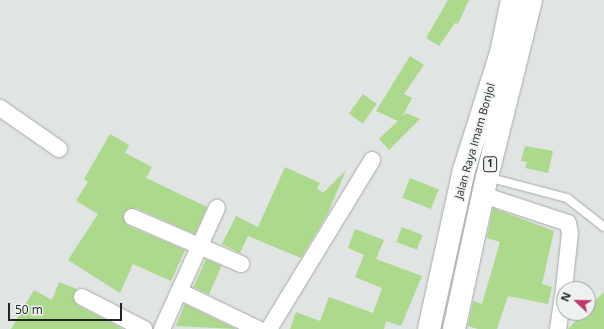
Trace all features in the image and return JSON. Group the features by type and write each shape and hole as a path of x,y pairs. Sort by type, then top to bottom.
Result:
{"highway":[{"name":"Jalan Raya Imam Bonjol","path":"429,329 464,170 501,53 512,0"},
{"name":"Jalan Raya Imam Bonjol","path":"454,329 485,186 531,0"},
{"path":"464,170 485,186"}],"street":[{"path":"0,108 59,149"},
{"path":"270,329 372,160"},
{"path":"485,186 568,223 570,233 565,281"},
{"path":"162,329 217,208"},
{"path":"132,217 199,248 241,264"},
{"path":"179,292 258,329"},
{"path":"82,298 144,329"}],"lane":[{"path":"485,186 567,198 604,227"}],"building":[{"path":"448,0 469,0 458,24 455,23 439,46 426,38"},
{"path":"410,56 424,65 404,94 412,98 402,117 406,113 420,119 389,150 379,139 398,121 376,111"},
{"path":"363,94 377,104 363,123 349,113"},
{"path":"110,134 129,145 125,153 152,167 146,178 207,207 195,234 136,208 123,213 128,226 185,250 171,281 133,264 120,293 68,260 98,214 76,201 88,182 84,179"},
{"path":"525,146 553,151 548,173 525,168 527,162 521,161"},
{"path":"285,167 320,183 317,188 323,193 346,170 328,213 301,258 248,236 240,253 222,244 236,216 258,227"},
{"path":"410,178 439,190 431,209 402,197"},
{"path":"493,208 554,231 542,284 552,287 548,304 508,296 497,329 478,329 468,326 473,301 482,304 500,242 487,238"},
{"path":"402,227 423,235 417,250 396,242"},
{"path":"355,229 384,240 376,259 422,276 401,326 386,321 384,329 290,329 296,312 320,321 329,297 373,313 382,288 355,277 364,255 348,248"},
{"path":"206,259 222,266 209,294 193,287"},
{"path":"59,282 77,289 73,297 77,305 123,329 11,329 34,290 52,300"},
{"path":"604,292 604,329 568,329 576,321 596,321 596,300"},
{"path":"185,304 209,316 236,329 176,326"}]}
